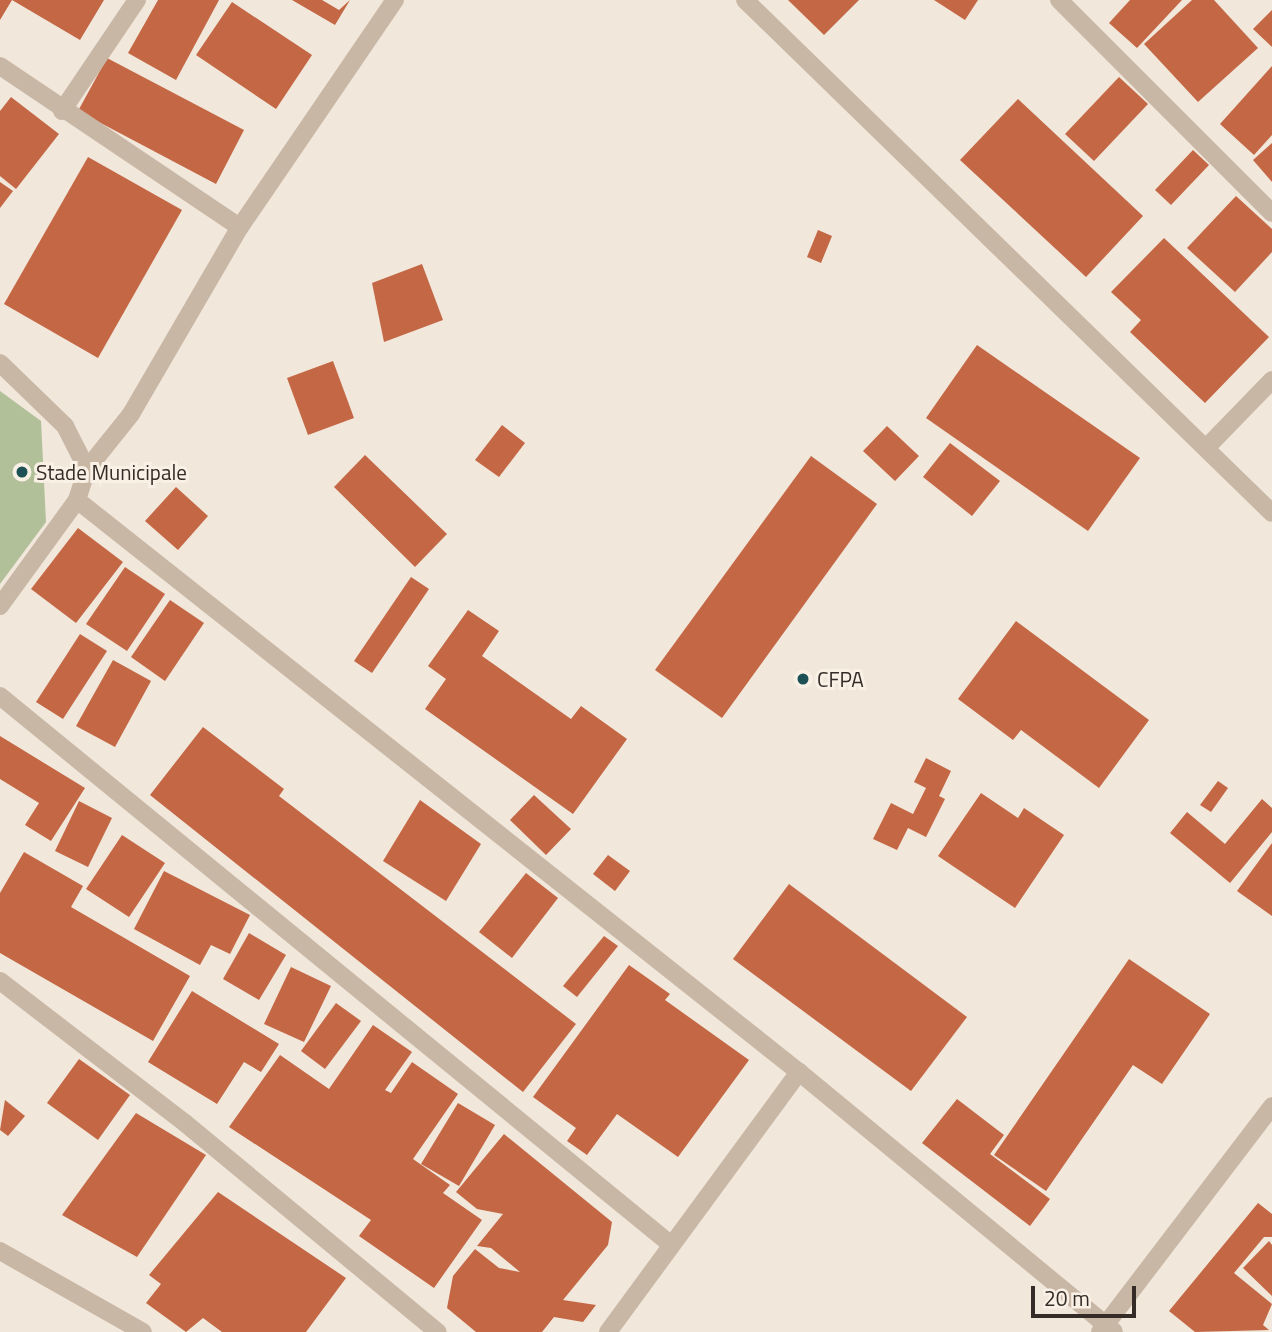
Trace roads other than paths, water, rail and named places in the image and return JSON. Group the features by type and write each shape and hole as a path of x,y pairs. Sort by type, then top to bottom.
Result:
{"street":[{"path":"62,111 137,0"},
{"path":"0,606 77,500 87,469 131,414 240,227 395,0"},
{"path":"745,0 1208,446 1272,513"},
{"path":"1059,0 1272,213"},
{"path":"0,66 62,111 240,227"},
{"path":"0,363 43,397 87,469"},
{"path":"1208,446 1272,380"},
{"path":"77,500 799,1072 1106,1330 1272,1106"},
{"path":"0,696 669,1243"},
{"path":"0,981 186,1123 438,1332"},
{"path":"608,1332 669,1243 799,1072"},
{"path":"0,1251 143,1332"}],"place":[{"name":"Stade Municipale","path":"22,472"},
{"name":"CFPA","path":"803,679"}]}
